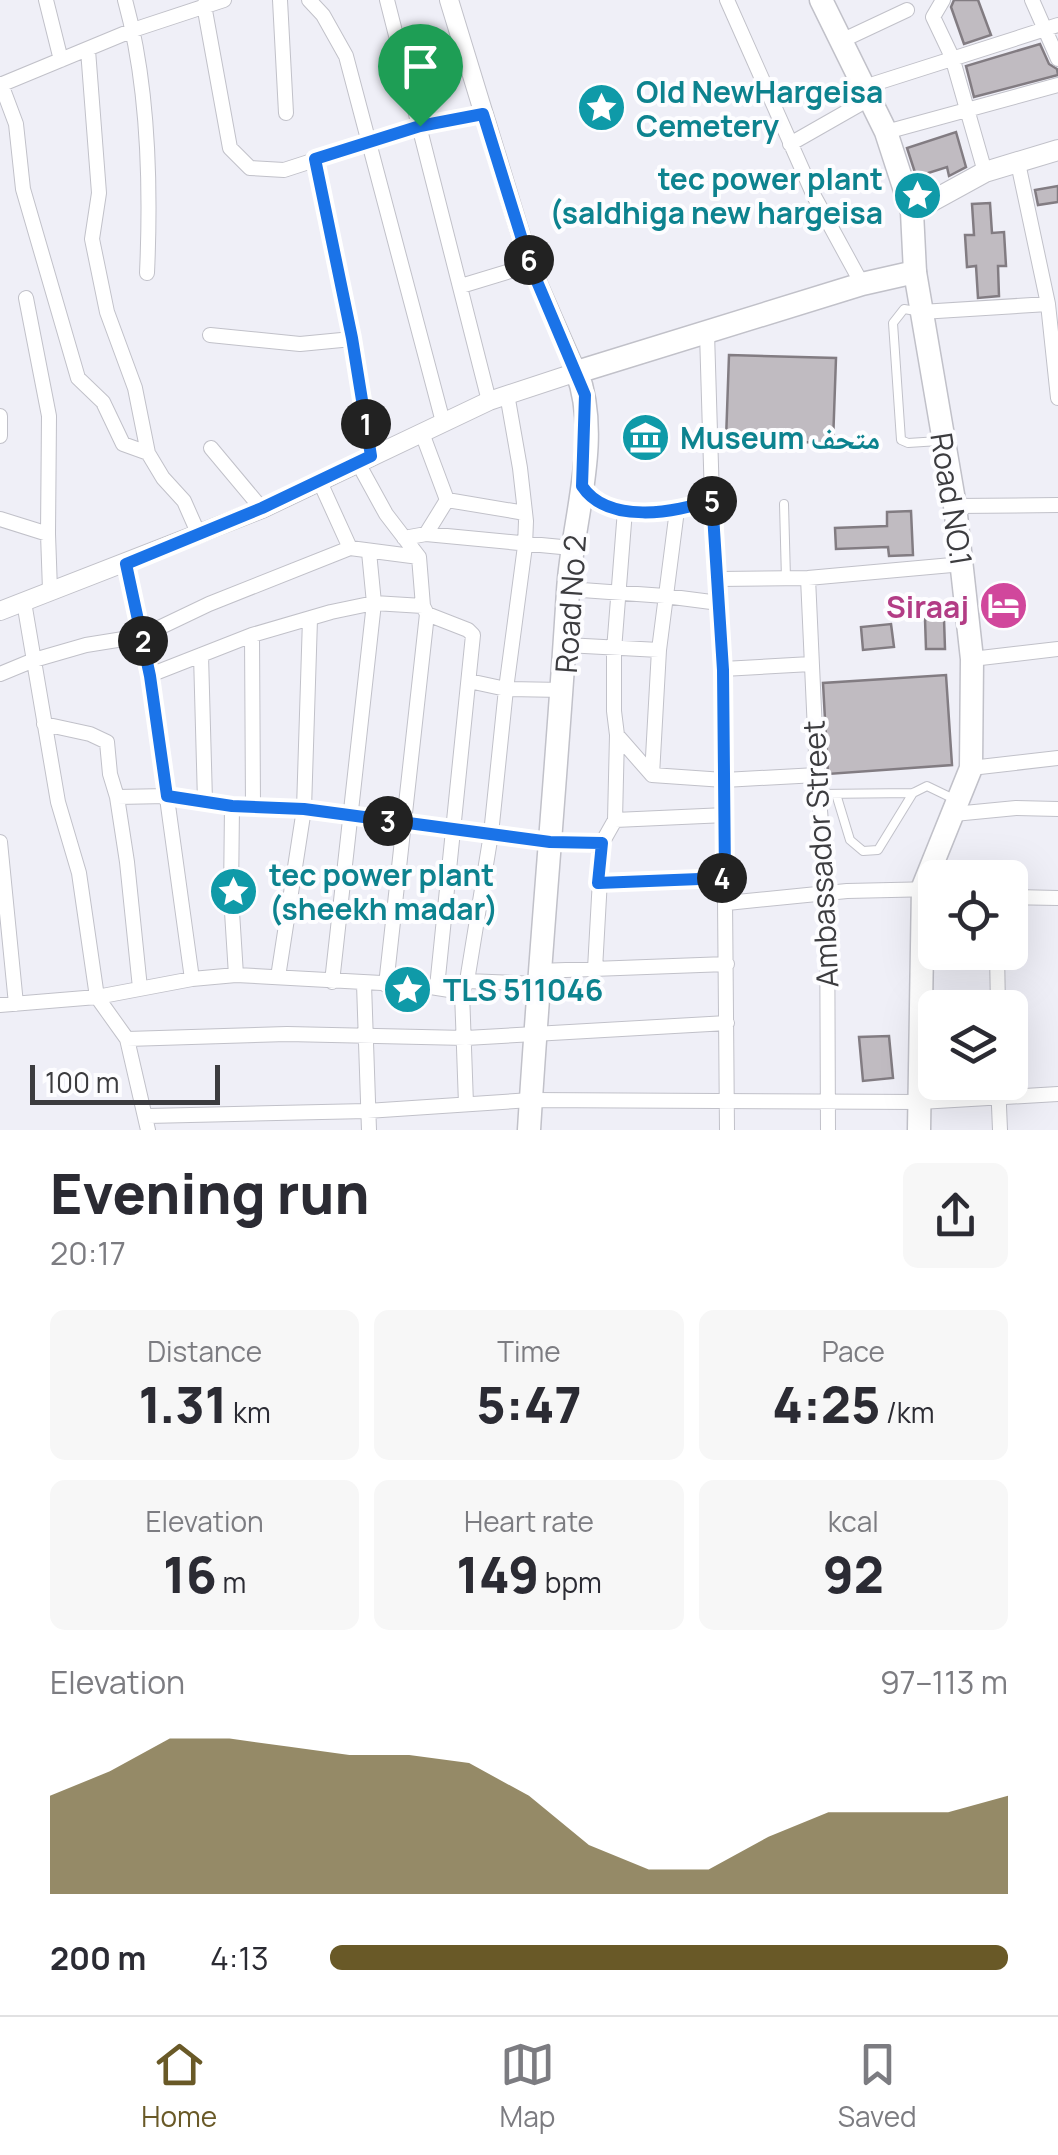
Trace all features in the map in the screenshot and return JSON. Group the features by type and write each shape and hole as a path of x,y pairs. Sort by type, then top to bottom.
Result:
{"main road":[{"name":"Road NO.1","path":"821,0 886,132 912,212 915,272 955,506 972,659 971,768 939,860"},
{"path":"912,212 985,172 1058,150"},
{"path":"576,372 862,284 915,272"},
{"name":"Road No 2","path":"529,1130 564,690 568,589 582,486 585,395 576,372"},
{"name":"Road NO.1","path":"920,1130 926,970"}],"street":[{"path":"46,0 61,60"},
{"path":"125,0 134,30 150,189 147,273"},
{"path":"148,453 123,444 103,402 78,378 23,189 16,124 0,85 197,4 224,0"},
{"path":"280,0 286,113"},
{"path":"309,0 323,15 346,56 443,422"},
{"path":"387,0 461,286 498,398 525,513 525,546 491,834 464,986 466,1104"},
{"path":"0,611 200,535 498,398 576,372 530,265 449,0"},
{"path":"726,0 814,196 862,284"},
{"path":"933,17 943,0"},
{"path":"1032,0 1053,27 1058,60"},
{"path":"197,4 230,148 250,168 274,172 420,126 483,114"},
{"path":"841,41 905,5 933,17 952,57 985,172"},
{"path":"790,144 867,93 952,57 1053,27"},
{"path":"88,50 98,176 94,253 107,312 135,388 148,453 184,501 200,535"},
{"path":"886,132 1058,85"},
{"path":"315,159 352,338 365,460 386,514 419,557 425,610 386,984"},
{"path":"1018,163 1048,304 1058,398"},
{"path":"461,286 530,265"},
{"path":"26,298 49,416 50,590"},
{"path":"921,312 1048,304"},
{"path":"707,332 723,670 727,1130"},
{"path":"210,335 300,344 352,338"},
{"path":"0,416 0,436"},
{"path":"422,432 447,500"},
{"path":"211,448 262,508"},
{"path":"320,482 350,548"},
{"path":"582,486 596,501 625,510 677,510 712,499"},
{"path":"447,500 525,513"},
{"path":"426,534 447,500"},
{"path":"955,506 1058,505"},
{"path":"595,969 602,843 615,820 618,735 614,650 625,510"},
{"path":"652,775 665,596 677,510"},
{"path":"0,519 48,534"},
{"path":"404,538 426,534 572,548"},
{"path":"0,674 86,645 142,636 209,604 350,548 419,557"},
{"path":"332,982 374,603 369,552"},
{"path":"126,564 150,676 192,979"},
{"path":"718,578 808,578 962,564"},
{"name":"Ambassador Street","path":"808,578 816,774 826,893 828,1130"},
{"path":"568,589 720,603"},
{"path":"24,602 58,802 78,874 96,997 128,1039 147,1123 531,1100 973,1100"},
{"path":"150,676 252,635 374,603 425,610 471,632 437,987"},
{"path":"278,977 304,809 310,619"},
{"path":"252,635 253,806"},
{"path":"566,645 660,650"},
{"path":"972,659 1058,649"},
{"path":"200,655 205,801"},
{"path":"723,670 811,664"},
{"path":"469,681 506,689 564,690"},
{"path":"44,724 106,740 110,750 110,774 117,797 140,988"},
{"path":"618,735 652,775 724,780 816,774"},
{"path":"971,768 1058,758"},
{"path":"117,797 167,796 232,806 304,809 550,842 602,843"},
{"path":"232,806 231,896 236,975"},
{"path":"957,808 1058,809"},
{"path":"615,820 726,815"},
{"path":"0,842 8,1005 96,997 236,975 437,987 595,969 727,964"},
{"path":"598,883 725,878"},
{"path":"727,902 918,889"},
{"path":"1028,897 1058,898"},
{"path":"364,984 368,1130"},
{"path":"128,1039 286,1034 466,1038 727,1023"},
{"path":"1028,1097 1058,1094"},
{"path":"999,1100 1000,1130"}],"lane":[{"path":"921,312 904,310 893,323 901,440 944,441"},
{"path":"784,504 786,579"},
{"path":"818,794 913,793 927,786 957,808"},
{"path":"836,794 850,840 863,851 878,850 913,793"}],"building":[{"path":"954,0 978,0 991,35 964,44 951,7"},
{"path":"1040,44 1058,75 974,97 966,66"},
{"path":"956,132 966,167 949,176 947,167 928,173 932,184 920,188 907,148"},
{"path":"1058,186 1058,202 1038,205 1035,190"},
{"path":"990,203 992,233 1004,232 1006,266 998,266 999,296 978,298 976,266 967,267 965,235 974,235 972,204"},
{"path":"729,355 836,358 833,443 726,440"},
{"path":"911,511 913,555 889,556 888,547 836,549 835,528 887,526 887,512"},
{"path":"925,619 944,619 945,649 926,649"},
{"path":"891,624 894,647 863,650 861,627"},
{"path":"946,675 952,765 828,774 823,683"},
{"path":"889,1036 893,1078 863,1081 859,1037"}],"place":[{"name":"Old NewHargeisa Cemetery","path":"601,108"},
{"name":"tec power plant (saldhiga new hargeisa","path":"918,195"},
{"name":"Museum متحف","path":"645,437"},
{"name":"Siraaj","path":"1004,606"},
{"name":"tec power plant (sheekh madar)","path":"234,891"},
{"name":"TLS 511046","path":"408,989"}],"route":[{"path":"483,114 530,265 585,395 582,486 588,495 611,508 625,510 677,510 712,499 723,670 725,878 598,883 602,843 550,842 304,809 232,806 167,796 150,676 126,564 262,508 371,456 352,338 315,159 420,126 483,114"}]}
